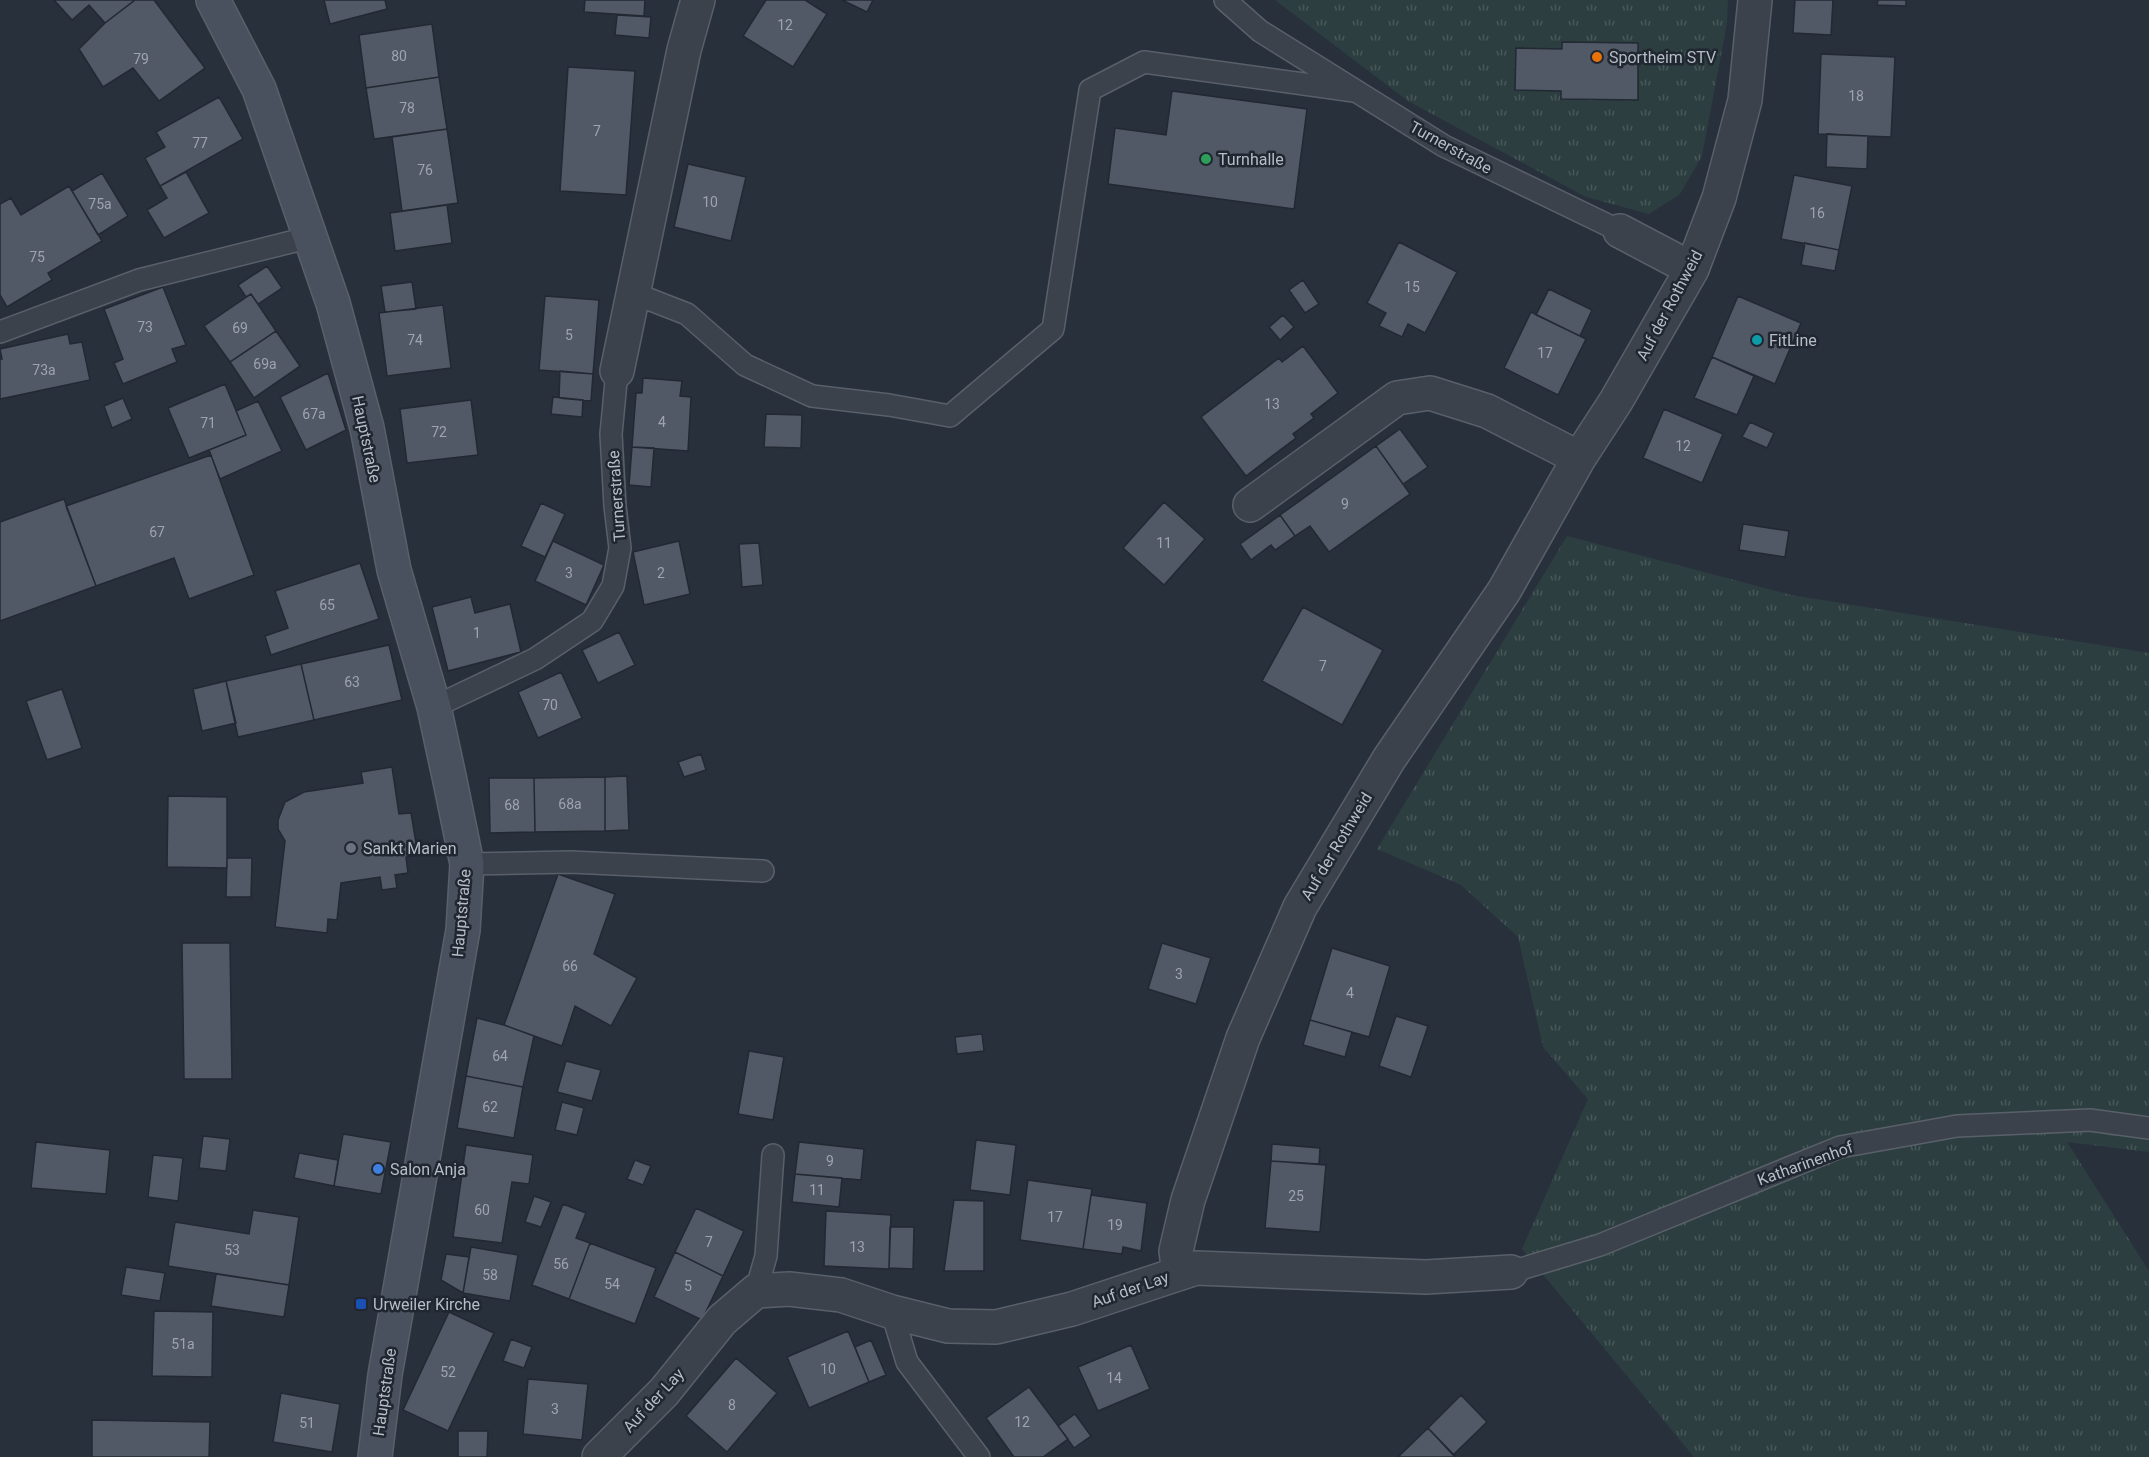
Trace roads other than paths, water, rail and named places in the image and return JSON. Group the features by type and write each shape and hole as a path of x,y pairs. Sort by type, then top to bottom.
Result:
{"main road":[{"name":"Hauptstraße","path":"213,0 259,89 333,303 367,428 394,570 434,707 466,864 463,930 385,1375 375,1457"}],"street":[{"name":"Turnerstraße","path":"617,371 684,50 698,0"},
{"name":"Auf der Rothweid","path":"1179,1273 1176,1251 1188,1200 1243,1038 1300,907 1389,759 1504,591 1579,458 1616,401 1692,269 1719,198 1745,100 1755,0"},
{"name":"Turnerstraße","path":"1620,231 1692,269"},
{"path":"1250,505 1397,398 1430,393 1487,411 1579,458"},
{"name":"Auf der Lay","path":"599,1457 664,1392 722,1320 756,1292 789,1289 841,1295 892,1312 948,1326 996,1327 1072,1309 1196,1268 1426,1277 1511,1272"}],"lane":[{"name":"Turnerstraße","path":"1225,0 1260,31 1444,146 1620,231"},
{"path":"633,293 687,314 745,365 812,396 889,405 950,416 1053,329 1090,90 1144,62 1354,91"},
{"path":"0,332 139,280 310,237"},
{"name":"Turnerstraße","path":"434,707 535,659 592,621 614,586 620,548 611,434 617,371"},
{"path":"466,864 571,862 763,871"},
{"name":"Katharinenhof","path":"1511,1272 1600,1245 1840,1147 1957,1126 2090,1120 2149,1128"},
{"path":"756,1292 765,1256 773,1155"},
{"path":"892,1312 907,1362 979,1457"}],"place":[{"name":"Sportheim STV","path":"1597,57"},
{"name":"Turnhalle","path":"1206,159"},
{"name":"FitLine","path":"1757,340"},
{"name":"Sankt Marien","path":"351,848"},
{"name":"Salon Anja","path":"378,1169"},
{"name":"Urweiler Kirche","path":"361,1304"}]}
